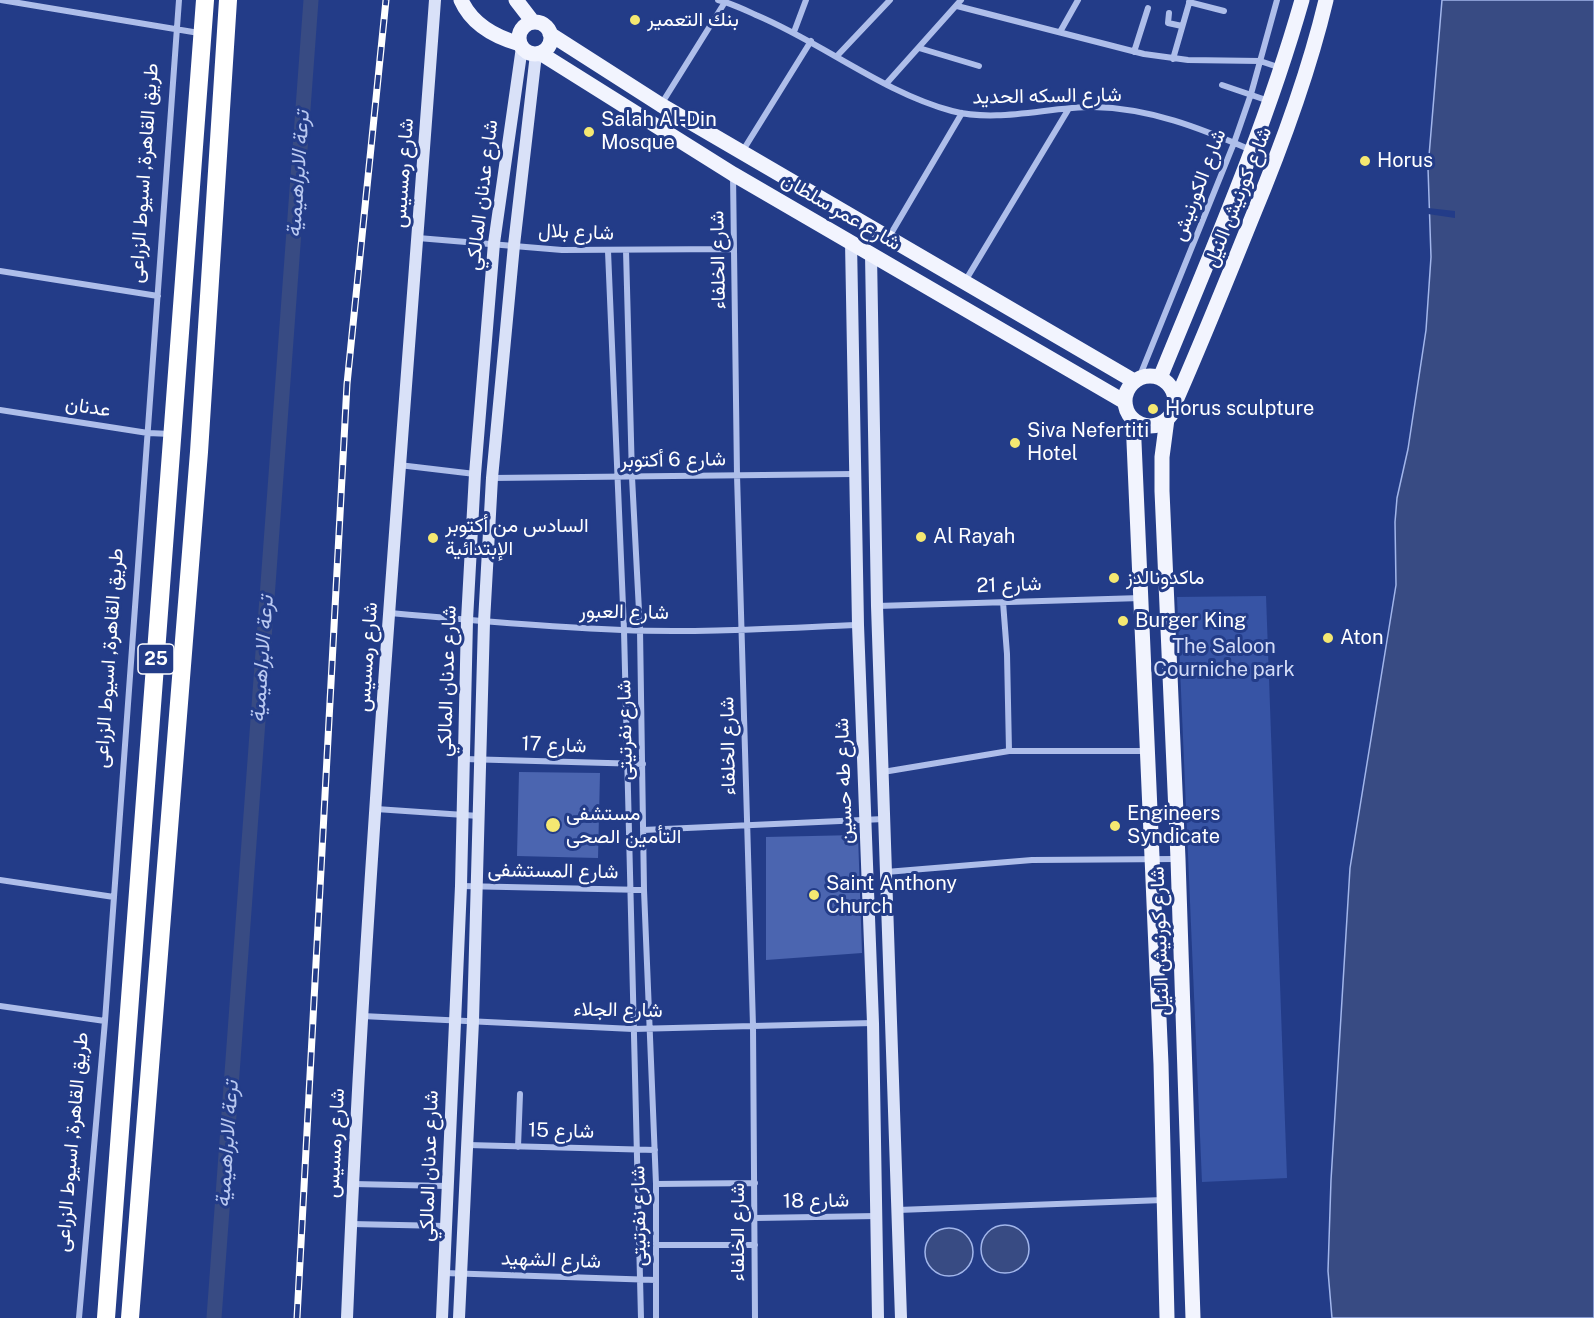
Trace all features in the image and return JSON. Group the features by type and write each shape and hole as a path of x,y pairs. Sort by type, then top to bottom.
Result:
{"highway":[{"name":"25","path":"106,1318 205,0"},
{"name":"25","path":"130,1318 199,452 228,0"},
{"path":"171,442 199,452"},
{"path":"109,1266 134,1268"}],"main road":[{"name":"شارع رمسيس","path":"346,1318 375,809 435,0"},
{"path":"461,0 482,28 521,46"},
{"path":"516,0 533,22 544,25 550,34 549,46 538,54 525,51 519,38 523,28 533,22"},
{"name":"شارع كورنيش النيل","path":"1160,378 1252,151 1282,68 1302,0"},
{"name":"شارع كورنيش النيل","path":"1174,405 1291,121 1309,68 1326,0"},
{"name":"شارع عمر سلطان","path":"550,34 661,105 964,284 1137,380"},
{"name":"شارع عدنان المالكي","path":"442,1318 461,886 467,620 475,474 494,243 521,46"},
{"name":"شارع عدنان المالكي","path":"459,1318 473,1021 484,622 492,478 514,245 538,54"},
{"name":"شارع عمر سلطان","path":"538,54 733,174 1125,402"},
{"name":"شارع طه حسين","path":"851,242 854,474 873,1023 878,1318"},
{"name":"شارع طه حسين","path":"871,254 877,606 901,1318"},
{"path":"851,276 861,269 871,275"},
{"path":"1146,376 1160,378 1170,386 1174,405 1167,419 1150,426 1133,420 1126,409 1126,393 1137,380 1146,376"},
{"name":"شارع كورنيش النيل","path":"1167,419 1162,457 1162,491 1178,859 1193,1318"},
{"name":"شارع كورنيش النيل","path":"1133,420 1161,1064 1167,1318"}],"street":[{"path":"1,0 203,34"},
{"name":"طريق القاهرة, اسيوط الزراعى","path":"79,1318 105,1021 179,0"},
{"path":"794,32 806,0"},
{"path":"837,56 890,0"},
{"path":"1060,32 1078,0"},
{"name":"شارع الكورنيش","path":"1137,380 1234,143 1251,94 1277,0"},
{"path":"661,105 721,1"},
{"name":"شارع السكه الحديد","path":"721,1 735,3 794,32 916,99 962,114 989,116 1092,107 1148,113 1176,120 1252,151"},
{"path":"1173,59 1189,1 1224,11"},
{"path":"886,84 959,3 1134,52 1173,59 1260,61 1282,68"},
{"path":"1134,52 1148,8"},
{"path":"1169,13 1168,23 1182,26"},
{"path":"742,152 811,41"},
{"path":"919,48 979,66"},
{"path":"1222,85 1270,101"},
{"path":"964,284 1068,110"},
{"path":"889,239 962,114"},
{"name":"شارع الخلفاء","path":"733,174 737,475 753,1026 755,1318"},
{"name":"شارع بلال","path":"418,238 562,250 734,249"},
{"name":"شارع نفرتيتى","path":"608,250 624,630 641,1318"},
{"name":"شارع نفرتيتى","path":"626,250 632,477 640,630 644,890 656,1184 656,1318"},
{"path":"0,271 158,296"},
{"name":"عدنان","path":"0,410 148,433 171,442"},
{"path":"399,465 475,474"},
{"name":"شارع 6 أكتوبر","path":"492,478 854,474"},
{"name":"شارع 21","path":"877,606 1141,598"},
{"path":"1003,602 1010,751"},
{"name":"شارع العبور","path":"390,613 484,622 624,630 858,625"},
{"path":"883,772 1010,751 1147,751"},
{"name":"شارع 17","path":"464,759 643,764"},
{"path":"375,809 479,816"},
{"path":"643,830 884,819"},
{"path":"886,872 1032,860 1178,859"},
{"path":"0,880 114,897"},
{"name":"شارع المستشفى","path":"461,886 644,890"},
{"path":"0,1006 105,1021"},
{"name":"شارع الجلاء","path":"362,1016 633,1029 873,1023"},
{"path":"518,1147 520,1094"},
{"name":"شارع 15","path":"467,1145 655,1150"},
{"path":"352,1184 447,1186"},
{"path":"656,1184 754,1184"},
{"path":"898,1210 1164,1200"},
{"name":"شارع 18","path":"756,1218 877,1216"},
{"path":"351,1224 446,1226"},
{"path":"656,1245 755,1245"},
{"name":"شارع الشهيد","path":"444,1273 656,1280"}],"green space":[{"name":"The Saloon Courniche park","path":"1266,596 1287,1178 1202,1182 1177,597"}],"shaded area":[{"path":"1442,0 1594,0 1594,1318 1332,1318 1328,1271 1331,1180 1350,868 1396,585 1397,498 1408,449 1426,330 1431,257 1428,168"},
{"path":"1005,1225 1022,1232 1029,1249 1022,1266 1005,1273 988,1266 981,1249 988,1232"},
{"path":"949,1228 966,1235 973,1252 966,1269 949,1276 932,1269 925,1252 932,1235"}],"pier":[{"path":"1428,208 1455,211 1455,218 1428,214"}],"building":[{"path":"519,772 600,773 598,858 517,856"},
{"name":"Saint Anthony Church","path":"858,835 862,953 766,960 766,837"}],"waterway":[{"name":"ترعة الابراهيمية","path":"214,1318 311,0"}],"railway":[{"path":"297,1318 347,384 386,0"}],"place":[{"name":"بنك التعمير","path":"635,20"},
{"name":"Salah Al-Din Mosque","path":"589,132"},
{"name":"Horus","path":"1365,161"},
{"name":"Horus sculpture","path":"1153,409"},
{"name":"Siva Nefertiti Hotel","path":"1015,443"},
{"name":"Al Rayah","path":"921,537"},
{"name":"السادس من أكتوبر الإبتدائية","path":"433,538"},
{"name":"ماكدونالدز","path":"1114,578"},
{"name":"Burger King","path":"1123,621"},
{"name":"Aton","path":"1328,638"},
{"name":"مستشفى التأمين الصحى","path":"553,825"},
{"name":"Engineers Syndicate","path":"1115,826"},
{"name":"Saint Anthony Church","path":"814,895"}]}
